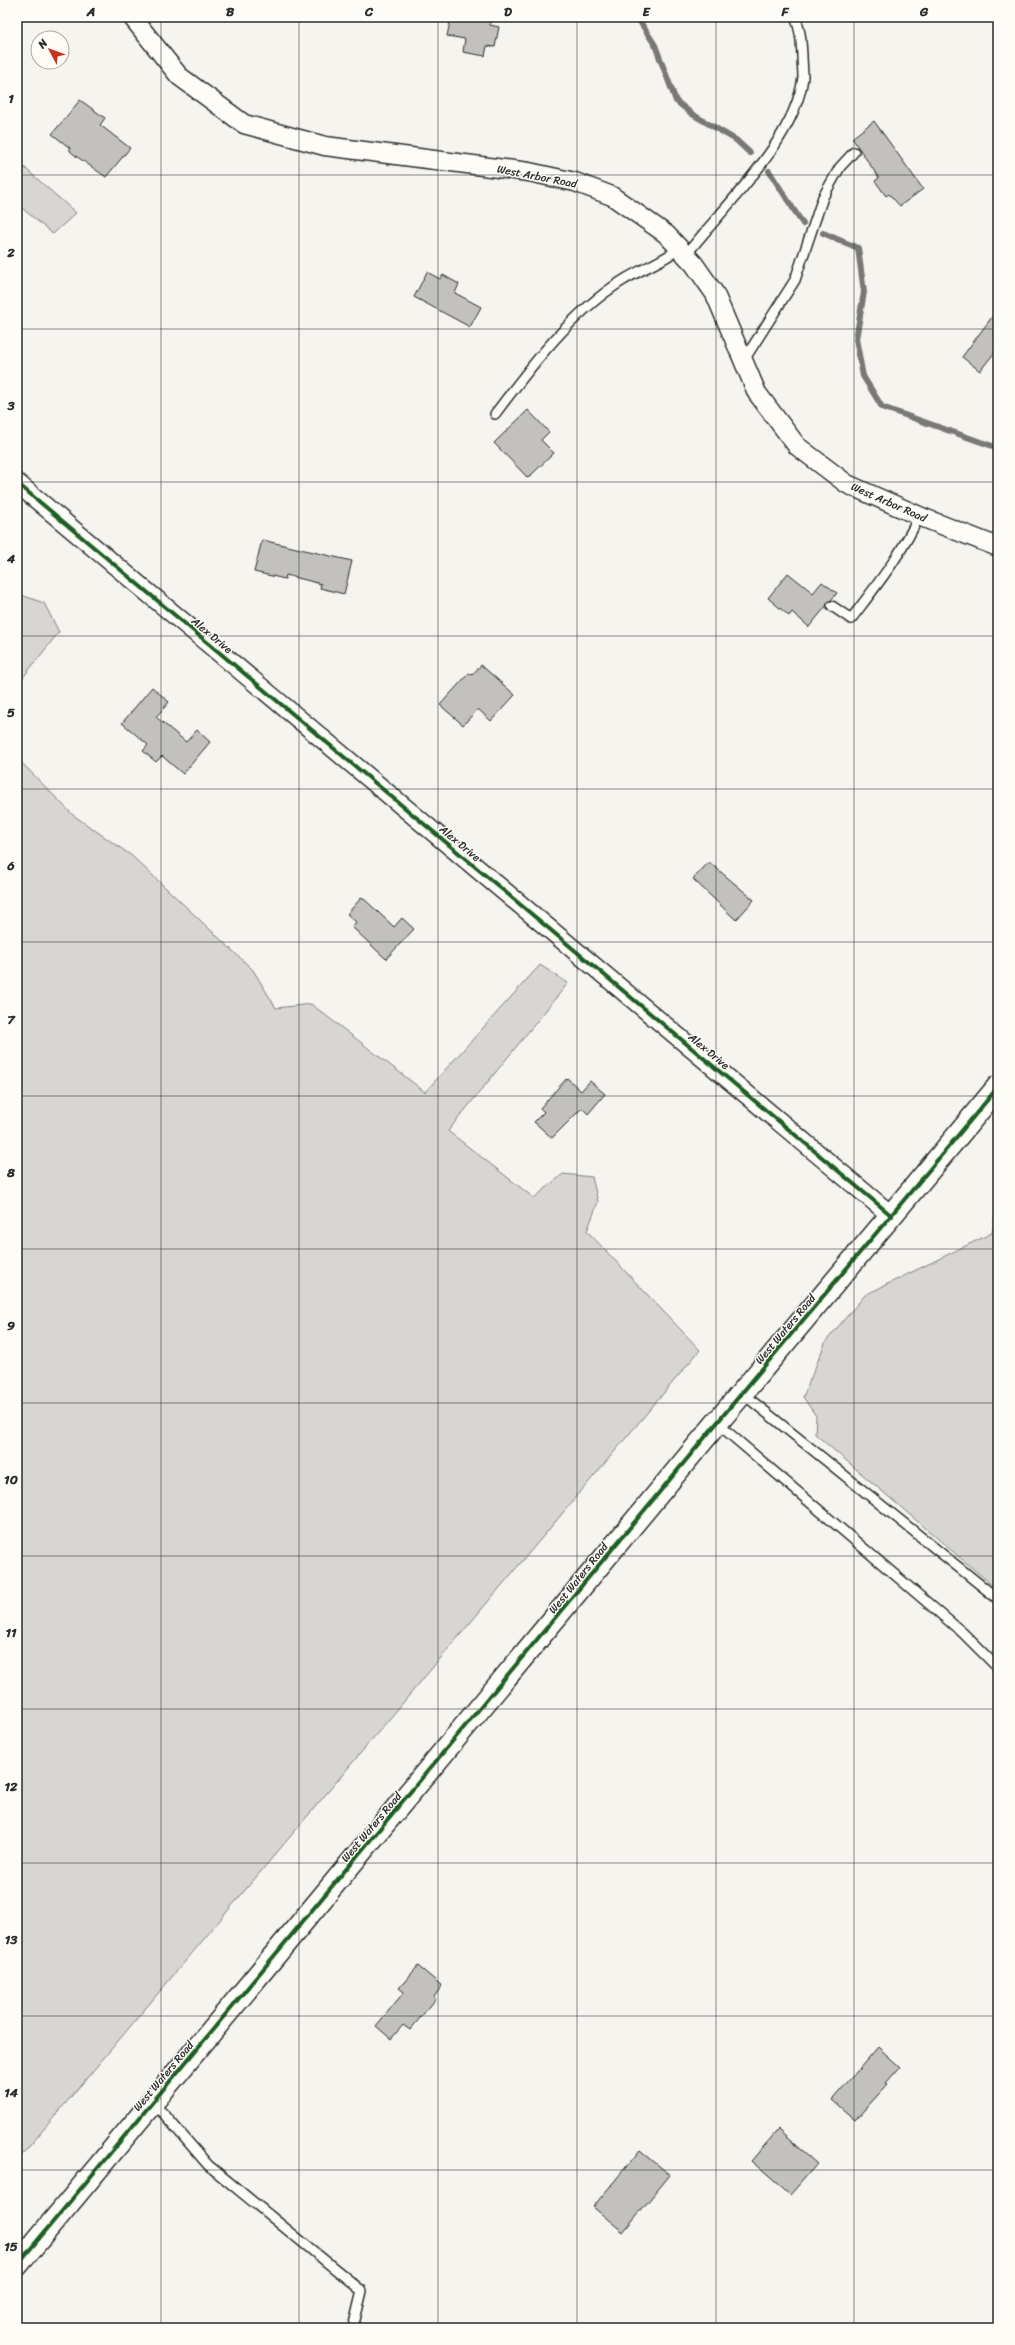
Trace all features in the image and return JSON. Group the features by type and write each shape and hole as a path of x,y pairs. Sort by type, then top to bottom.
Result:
{"street":[{"name":"West Arbor Road","path":"132,17 179,76 244,124 325,146 529,172 575,182 612,196 666,234 683,251 715,294 757,393 797,446 847,484 919,516 998,547"},
{"name":"Alex Drive","path":"17,483 892,1216"},
{"name":"West Waters Road","path":"17,2265 717,1422 892,1216 998,1087"}],"lane":[{"path":"495,414 532,365 589,305 622,281 683,251 735,197 781,134 795,105 803,77 801,30 795,17"},
{"path":"744,360 795,280 823,196 840,167 854,152"},
{"path":"832,606 851,619 887,572 911,535 919,516"},
{"path":"742,1393 998,1599"},
{"path":"717,1422 889,1572 963,1633 998,1668"},
{"path":"152,2104 164,2114 208,2165 362,2291 354,2328"}],"shaded area":[{"path":"17,161 76,213 53,234 17,204"},
{"path":"21,595 44,603 59,632 17,685 17,598"},
{"path":"17,758 73,815 132,856 253,970 276,1008 311,1004 425,1092 540,965 568,983 448,1131 534,1198 563,1174 592,1177 598,1202 587,1231 700,1350 17,2161"},
{"path":"998,1197 998,1590 815,1434 816,1416 803,1397 826,1341 865,1295 992,1233"}],"building":[{"path":"451,17 491,17 490,25 499,27 495,47 487,46 485,56 463,52 465,39 447,36"},
{"path":"80,100 105,118 100,125 130,148 106,177 76,156 70,151 70,148 52,134"},
{"path":"874,121 923,189 900,206 889,194 886,196 875,181 879,178 852,138"},
{"path":"427,272 440,279 443,275 459,284 455,293 481,307 470,327 414,297"},
{"path":"998,309 998,348 980,371 962,357"},
{"path":"528,410 549,432 541,440 554,453 528,478 494,443"},
{"path":"262,540 352,561 344,594 320,588 321,584 286,575 285,579 254,572"},
{"path":"788,573 813,593 822,582 837,593 809,627 792,612 789,616 768,598"},
{"path":"481,665 515,695 491,721 478,709 463,725 440,705 469,673 472,675"},
{"path":"152,687 169,702 156,717 186,742 197,730 210,742 183,774 162,756 156,762 143,751 148,745 122,723"},
{"path":"709,862 754,900 736,920 693,879"},
{"path":"362,897 394,927 402,918 414,929 386,959 352,927 356,922 347,914"},
{"path":"567,1078 581,1091 590,1081 605,1094 588,1114 582,1108 552,1138 534,1122 544,1112 540,1108"},
{"path":"418,1966 442,1986 434,1997 436,1999 410,2030 403,2025 391,2039 376,2026 404,1992 399,1988"},
{"path":"878,2047 900,2067 886,2083 888,2084 855,2120 832,2100"},
{"path":"778,2130 817,2164 790,2195 751,2161"},
{"path":"640,2150 670,2175 623,2232 593,2207"}],"waterway":[{"path":"637,17 655,45 676,101 692,114 736,140 750,153"},
{"path":"769,171 803,224"},
{"path":"823,233 858,248 864,292 856,339 863,376 882,407 998,448"}],"cycle path":[{"path":"17,483 892,1216"},
{"path":"17,2265 998,1087"}]}
